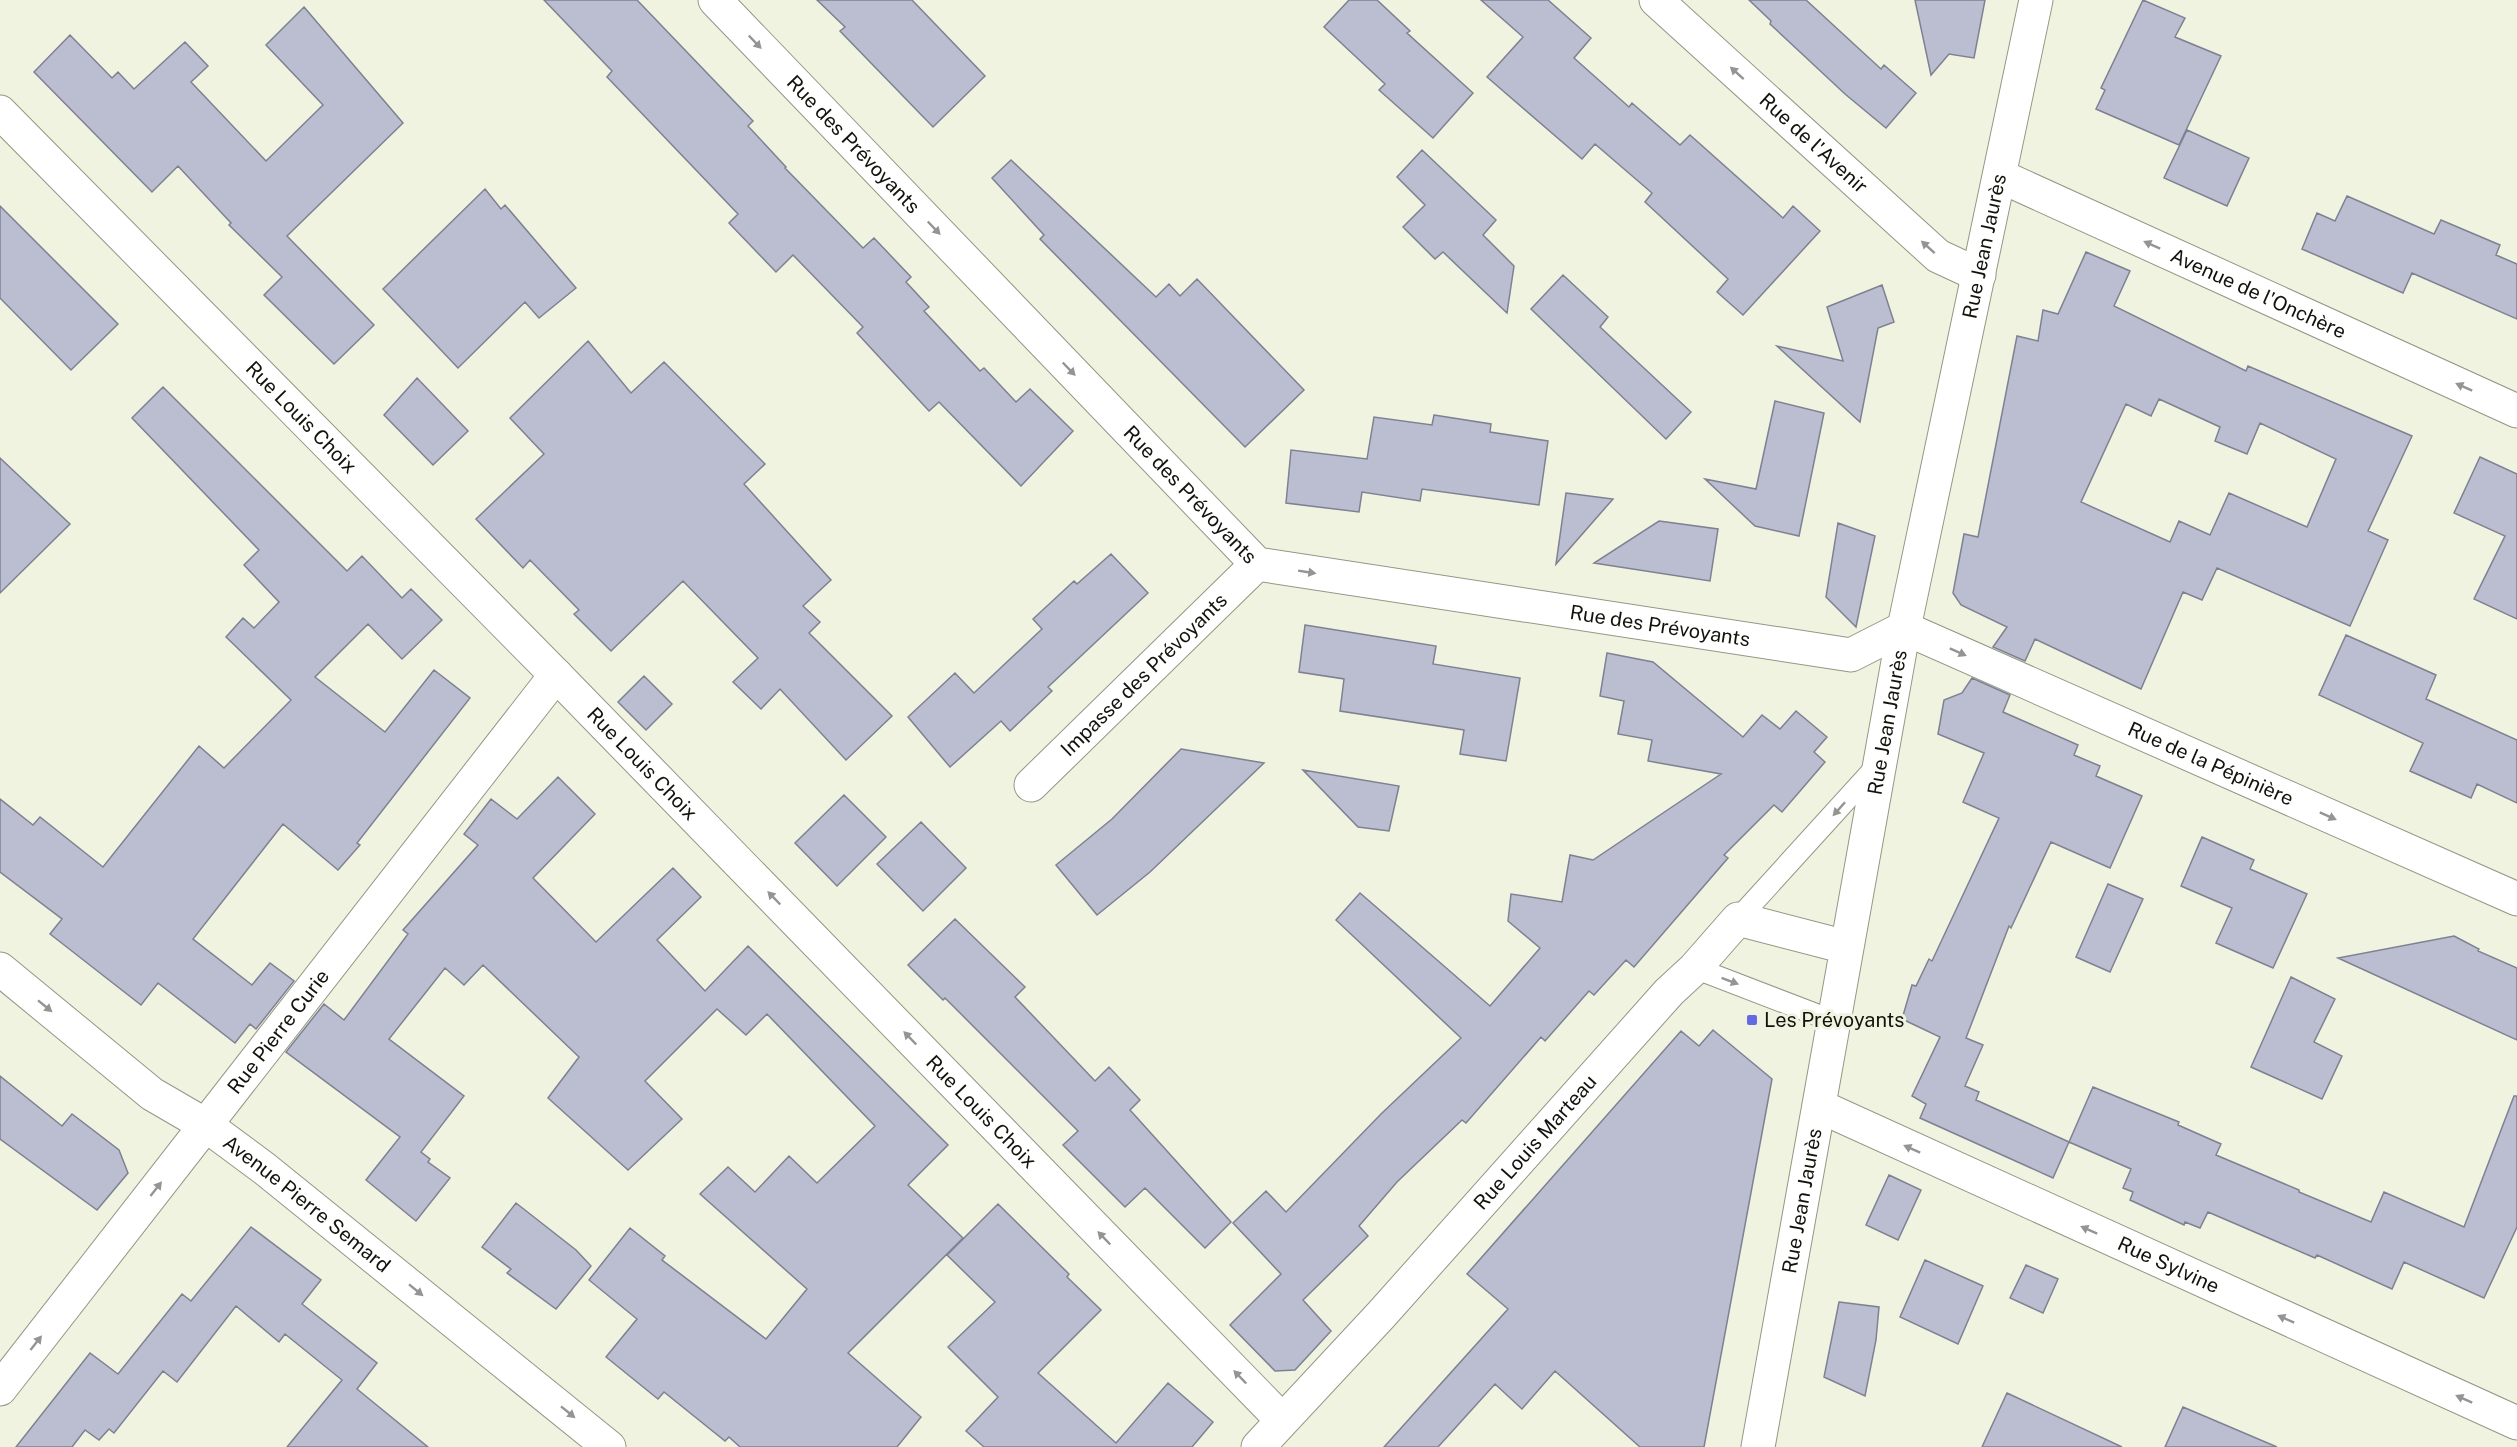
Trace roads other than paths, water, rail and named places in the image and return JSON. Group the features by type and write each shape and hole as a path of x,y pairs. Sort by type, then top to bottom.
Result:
{"street":[{"name":"Rue des Prévoyants","path":"715,0 1257,564 1851,656 1904,628"},
{"name":"Rue de l'Avenir","path":"1656,0 1938,256 1978,275"},
{"name":"Rue Jean Jaurès","path":"1758,1447 1904,628 2036,0"},
{"name":"Rue Louis Choix","path":"0,112 556,675 1281,1419"},
{"name":"Avenue de l'Onchère","path":"2000,176 2517,411"},
{"name":"Impasse des Prévoyants","path":"1031,785 1257,564"},
{"name":"Rue de la Pépinière","path":"1904,628 2517,899"},
{"name":"Rue Pierre Curie","path":"0,1389 556,675"},
{"name":"Rue Louis Marteau","path":"1258,1447 1281,1419 1381,1315 1669,992 1695,968 1738,919"},
{"path":"1738,919 1846,947"},
{"name":"Avenue Pierre Semard","path":"0,969 152,1094 207,1126 265,1169 609,1447"},
{"name":"Rue Sylvine","path":"1819,1106 2517,1423"}],"lane":[{"path":"1738,919 1878,765"},
{"path":"1695,968 1833,1021"}],"place":[{"name":"Les Prévoyants","path":"1752,1020"}]}
